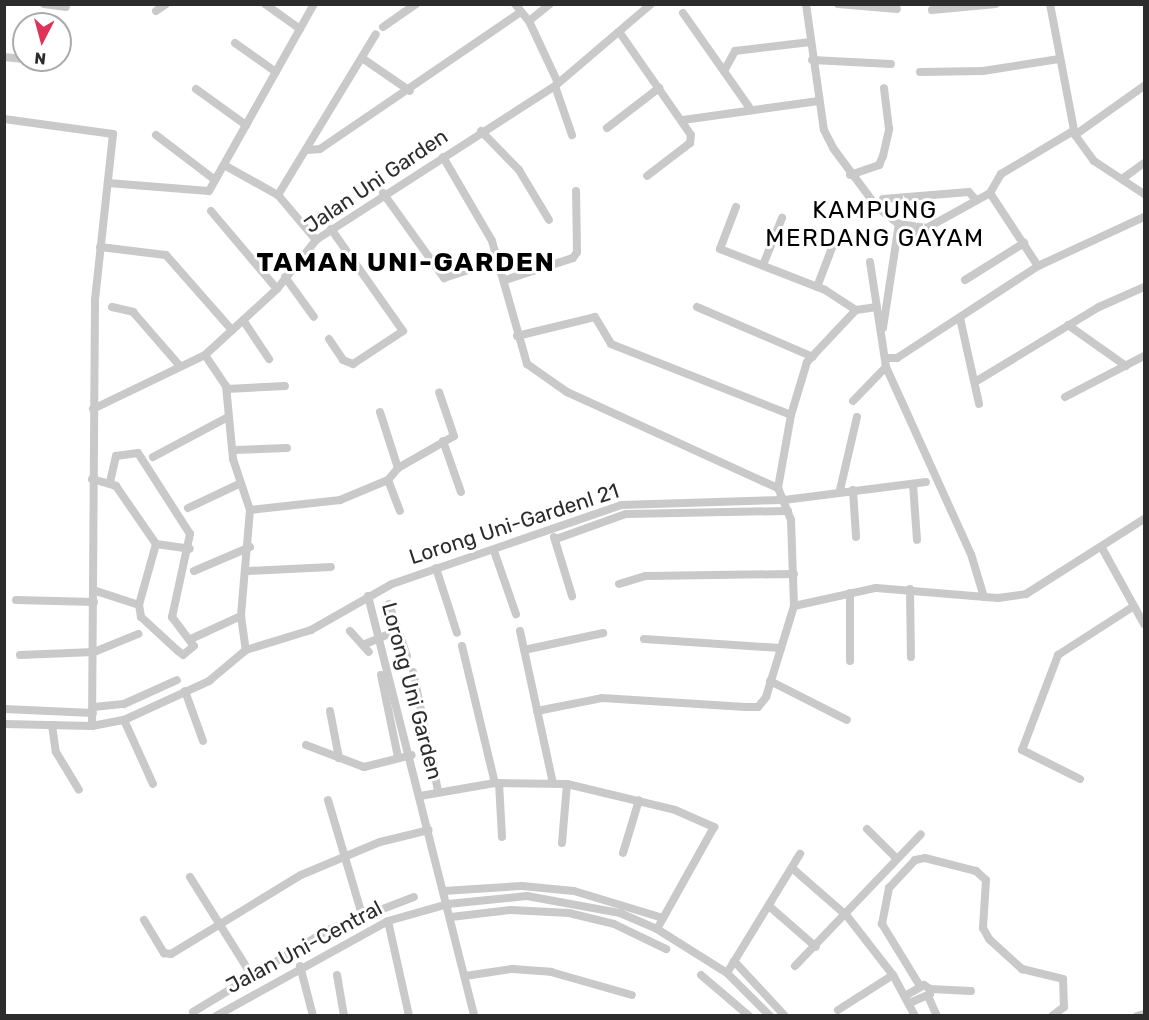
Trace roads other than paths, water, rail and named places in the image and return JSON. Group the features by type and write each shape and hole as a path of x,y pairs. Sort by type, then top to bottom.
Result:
{"street":[{"path":"44,4 66,7"},
{"path":"156,10 166,4"},
{"path":"266,4 300,29"},
{"path":"108,183 203,193 215,180 224,165 314,4"},
{"path":"278,195 380,31 416,4"},
{"path":"515,4 529,21 556,84 573,135"},
{"path":"529,21 550,4"},
{"name":"Jalan Uni Garden","path":"93,409 205,355 277,289 316,240 384,193 556,84 620,33 651,4"},
{"path":"806,4 812,60 824,130 850,175 899,224 927,228"},
{"path":"838,4 897,9"},
{"path":"932,10 996,4"},
{"path":"1050,4 1074,133 1095,161 1144,194"},
{"path":"308,150 320,149 410,91 521,12"},
{"path":"683,14 749,107"},
{"path":"620,33 683,120 690,143 647,176"},
{"path":"724,71 735,51 810,42"},
{"path":"235,43 276,72"},
{"path":"362,58 410,91"},
{"path":"920,72 983,71 1059,59"},
{"path":"812,60 891,64"},
{"path":"914,236 975,199 990,193 1001,174 1074,133 1144,86"},
{"path":"607,128 659,87"},
{"path":"850,175 879,165 883,156 889,129 884,88"},
{"path":"196,89 246,125"},
{"path":"683,120 749,107 819,101"},
{"path":"4,119 111,131 108,183 100,247 93,409 92,726"},
{"path":"481,131 524,177 549,220"},
{"path":"156,135 215,180"},
{"path":"443,157 477,209 505,280 517,336 527,364 567,392 778,488"},
{"path":"1122,179 1144,163"},
{"path":"224,165 278,195 316,240"},
{"path":"505,280 573,258 577,252 576,191"},
{"path":"883,199 969,192 975,199"},
{"path":"384,193 444,278 468,270"},
{"path":"990,193 1038,266"},
{"path":"736,207 720,249 817,287 856,310 877,307"},
{"path":"211,211 277,289"},
{"path":"885,358 892,360 1038,266 1144,217"},
{"path":"762,265 782,218"},
{"path":"882,335 899,224"},
{"path":"329,339 343,360 354,364 403,332 331,229"},
{"path":"965,280 1024,243"},
{"path":"817,287 833,245"},
{"path":"100,247 166,255 232,330"},
{"path":"870,262 886,367 971,554 984,597"},
{"path":"285,277 314,317"},
{"path":"975,382 1068,325 1144,287"},
{"path":"112,307 133,312 180,366"},
{"path":"698,307 813,357"},
{"path":"537,711 602,698 758,707 782,648 794,606 794,574 788,511 778,488 800,376 813,357 856,310"},
{"path":"517,336 595,317 611,344 791,415"},
{"path":"960,318 979,404"},
{"path":"243,320 269,359"},
{"path":"1068,325 1126,366"},
{"path":"4,724 92,726 124,720 228,669 246,650 241,616 248,571 250,510 238,484 226,418 227,389 205,355"},
{"path":"1065,398 1144,356"},
{"path":"853,400 886,367"},
{"path":"227,389 285,386"},
{"path":"250,510 340,500 388,480 398,468 454,436 439,392"},
{"path":"381,412 398,468"},
{"path":"840,490 857,417"},
{"path":"153,457 226,418"},
{"path":"443,441 461,492"},
{"path":"233,450 287,448"},
{"path":"110,482 116,456 138,453 190,534 190,549 172,617 193,638 194,646 183,655 141,617 139,605 156,544"},
{"path":"92,479 110,482 156,544 190,549"},
{"path":"388,480 400,511"},
{"name":"Lorong Uni-Gardenl 21","path":"246,650 311,630 368,596 436,568 621,505 661,501 784,500 840,490 926,482"},
{"path":"188,508 238,484"},
{"path":"913,484 917,540"},
{"path":"853,490 856,537"},
{"path":"661,501 661,511"},
{"path":"556,539 615,517 661,511 788,511"},
{"path":"794,606 850,593 910,589 984,597 1026,594 1102,548 1144,519"},
{"path":"552,530 572,596"},
{"path":"194,570 250,547"},
{"path":"1102,548 1144,624"},
{"path":"494,550 516,614"},
{"path":"248,571 331,567"},
{"path":"436,568 457,633"},
{"path":"619,584 646,576 794,574"},
{"path":"910,589 911,657"},
{"path":"93,590 139,605"},
{"path":"850,593 850,661"},
{"name":"Lorong Uni Garden","path":"368,596 411,755 474,1016"},
{"path":"16,600 94,602"},
{"path":"389,604 407,656"},
{"path":"1080,779 1022,750 1058,655 1134,606"},
{"path":"193,638 241,616"},
{"path":"363,645 380,635 398,630"},
{"path":"520,631 553,783"},
{"path":"350,632 369,652"},
{"path":"524,650 603,633"},
{"path":"20,655 94,652 138,634"},
{"path":"644,639 782,648"},
{"path":"462,646 497,783 502,837"},
{"path":"413,672 438,791"},
{"path":"381,675 398,757"},
{"path":"4,709 93,710 124,704 177,680"},
{"path":"770,681 847,720"},
{"path":"185,692 203,741"},
{"path":"330,711 339,758"},
{"path":"124,720 153,784"},
{"path":"52,725 56,753 79,790"},
{"path":"306,746 364,767 411,755"},
{"path":"420,796 438,791 497,783 567,784 639,800 714,827 657,929"},
{"path":"562,843 567,784"},
{"path":"328,800 341,856 362,915"},
{"path":"623,853 639,800"},
{"path":"867,829 897,858"},
{"path":"144,920 167,955 341,856 429,830"},
{"path":"795,966 847,916 921,834"},
{"path":"727,973 800,854"},
{"path":"938,1016 929,993 920,986 882,924 889,888 915,860 925,858 976,871 986,880 983,928 989,939 1022,969 1063,979 1064,1007 1052,1016"},
{"path":"792,868 847,916 893,975 915,1016"},
{"path":"190,877 252,976"},
{"path":"444,891 522,886 574,891 663,918"},
{"name":"Jalan Uni-Central","path":"216,1016 300,966 388,921 448,904 527,896 588,905 657,929 727,973 770,1016"},
{"path":"194,1012 252,976 362,915 414,897"},
{"path":"769,906 816,947"},
{"path":"451,917 511,910 569,913 614,924 666,949"},
{"path":"388,921 409,1016"},
{"path":"734,961 785,1016"},
{"path":"300,966 313,1016"},
{"path":"465,976 512,969 551,972 632,995"},
{"path":"337,975 344,1016"},
{"path":"701,975 749,1016"},
{"path":"838,1010 893,975"},
{"path":"908,1000 920,986"},
{"path":"908,1000 929,993 971,990"},
{"path":"1137,1016 1144,1014"}],"district":[{"name":"KAMPUNG MERDANG GAYAM","path":"875,225"},
{"name":"TAMAN UNI-GARDEN","path":"406,263"}]}
